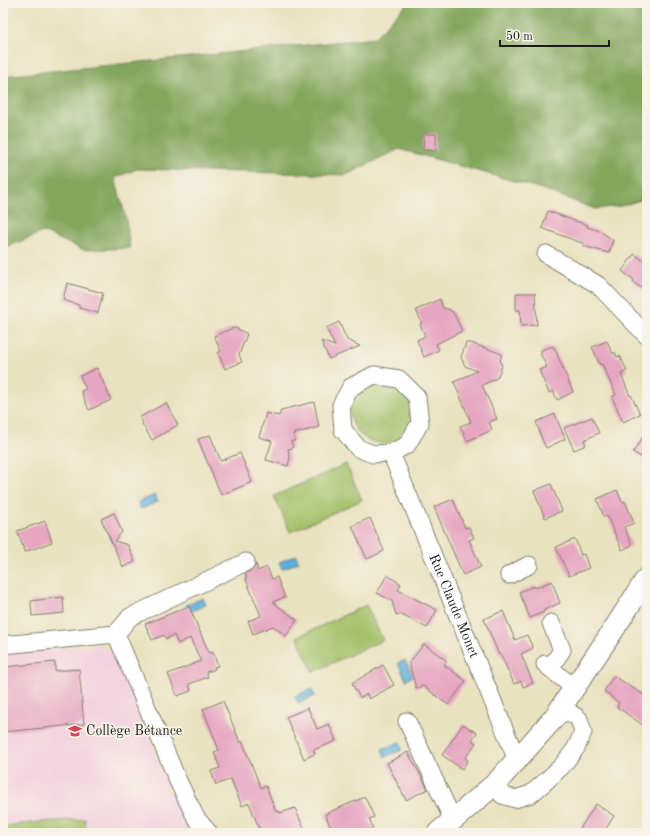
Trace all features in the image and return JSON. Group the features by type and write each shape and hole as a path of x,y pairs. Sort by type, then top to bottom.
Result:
{"street":[{"path":"546,254 598,285 647,336"},
{"path":"374,375 399,379 417,397 420,423 407,445 390,453 373,454 358,448 343,430 341,405 351,387 374,375"},
{"name":"Rue Claude Monet","path":"390,453 517,760"},
{"path":"3,645 116,634 130,617 246,562"},
{"path":"509,575 529,566"},
{"path":"407,721 446,826 496,783 554,718 647,578"},
{"path":"551,623 562,650 548,666 574,688"},
{"path":"116,634 178,781 196,818 209,833"},
{"path":"496,783 502,795 515,799 531,794 562,766 576,748 583,732 579,719 568,711 554,718"}],"shaded area":[{"name":"Collège Bétance","path":"99,645 115,654 119,660 170,792 177,807 194,833 3,833 3,653"}],"green space":[{"path":"408,3 647,3 647,198 621,206 595,209 542,189 399,149 346,175 137,169 115,178 126,219 130,248 84,250 43,232 7,247 3,242 3,76 374,38"},
{"path":"375,379 406,388 415,420 403,437 389,443 373,442 360,434 355,428 350,413 351,404 357,390"},
{"path":"346,464 362,500 290,532 274,496"},
{"path":"366,605 383,640 313,672 297,637"},
{"path":"85,819 86,833 3,833 3,826"}],"water":[{"path":"155,495 158,502 141,509 138,502"},
{"path":"296,555 299,562 282,569 279,562"},
{"path":"203,598 206,605 189,612 186,605"},
{"path":"405,660 413,676 406,680 398,663"},
{"path":"312,689 315,696 298,703 295,696"},
{"path":"400,742 402,750 385,757 382,749"}],"building":[{"path":"424,134 436,134 436,151 423,150"},
{"path":"548,211 588,225 587,227 600,231 613,240 609,253 583,246 583,243 542,228"},
{"path":"634,254 647,263 647,292 633,282 634,280 622,271"},
{"path":"67,283 103,293 98,313 79,308 79,305 63,300"},
{"path":"516,293 535,293 537,325 521,326 520,310 516,310"},
{"path":"440,299 443,308 453,312 462,331 436,344 439,350 424,357 417,340 425,336 420,324 422,323 416,310"},
{"path":"339,322 347,340 360,346 329,359 321,341 335,346 326,328"},
{"path":"233,328 247,334 239,355 242,362 225,369 218,353 221,351 214,336"},
{"path":"607,341 613,354 615,352 617,357 620,356 627,371 621,374 630,396 631,395 640,414 623,422 612,397 616,395 602,364 600,365 592,347"},
{"path":"466,343 471,343 502,354 500,361 502,366 497,378 482,385 497,419 489,422 492,430 467,441 460,426 471,422 454,382 477,371 465,366 461,357"},
{"path":"554,347 573,392 557,400 553,391 549,393 539,370 547,367 541,355 541,350"},
{"path":"97,368 111,400 89,410 81,391 86,389 80,376"},
{"path":"314,402 319,427 293,434 295,441 291,441 293,448 288,449 290,457 288,466 266,460 272,441 259,437 266,413 279,416 281,410"},
{"path":"166,403 178,425 152,440 142,424 143,423 140,417"},
{"path":"555,414 565,439 546,448 536,422"},
{"path":"592,417 599,433 584,440 586,445 574,450 564,428"},
{"path":"647,431 647,461 633,452"},
{"path":"210,435 221,461 240,453 252,482 221,495 198,439"},
{"path":"551,484 562,511 545,518 534,491"},
{"path":"617,490 622,502 625,501 634,523 624,527 632,545 622,550 607,516 604,517 597,499"},
{"path":"453,499 465,528 469,527 474,538 469,540 481,567 463,575 434,507"},
{"path":"114,513 122,532 115,541 128,545 135,562 123,567 101,519"},
{"path":"370,518 384,551 367,559 352,526"},
{"path":"45,521 52,542 25,552 17,531"},
{"path":"575,539 581,555 584,554 589,568 569,576 556,547"},
{"path":"256,564 258,571 267,567 272,579 277,577 285,597 273,602 297,620 286,636 273,626 253,634 248,621 261,616 246,580 246,573 254,568"},
{"path":"387,575 401,584 398,590 437,610 427,628 400,614 396,615 392,601 377,593"},
{"path":"552,581 560,603 530,618 519,592 534,586 535,588"},
{"path":"63,597 64,613 32,616 31,601"},
{"path":"189,606 209,653 213,652 218,666 214,667 215,669 213,670 206,672 208,677 189,684 191,691 177,696 168,674 201,661 190,638 178,644 174,635 166,639 164,635 152,640 145,624"},
{"path":"503,611 515,640 527,635 533,648 521,654 533,683 523,687 521,681 514,684 501,655 499,655 484,619"},
{"path":"424,644 447,661 444,665 466,681 448,705 423,686 416,688 409,663"},
{"path":"55,662 55,671 79,669 84,724 3,732 3,667"},
{"path":"383,665 394,685 369,699 367,694 360,698 352,683"},
{"path":"614,676 647,697 647,728 617,707 619,703 604,691"},
{"path":"223,701 240,742 242,741 261,788 266,786 276,812 279,811 280,813 295,808 306,833 261,833 249,803 242,806 231,779 216,785 211,771 220,768 214,752 219,750 203,709"},
{"path":"308,708 317,729 329,724 336,741 313,750 315,754 304,759 286,717"},
{"path":"463,724 477,733 472,740 476,743 465,758 468,760 462,769 442,755"},
{"path":"408,752 428,789 406,800 387,763"},
{"path":"365,797 374,817 369,819 373,828 360,833 333,833 325,814"},
{"path":"596,804 614,816 603,833 577,833"}],"place":[{"name":"Collège Bétance","path":"75,731"}]}
